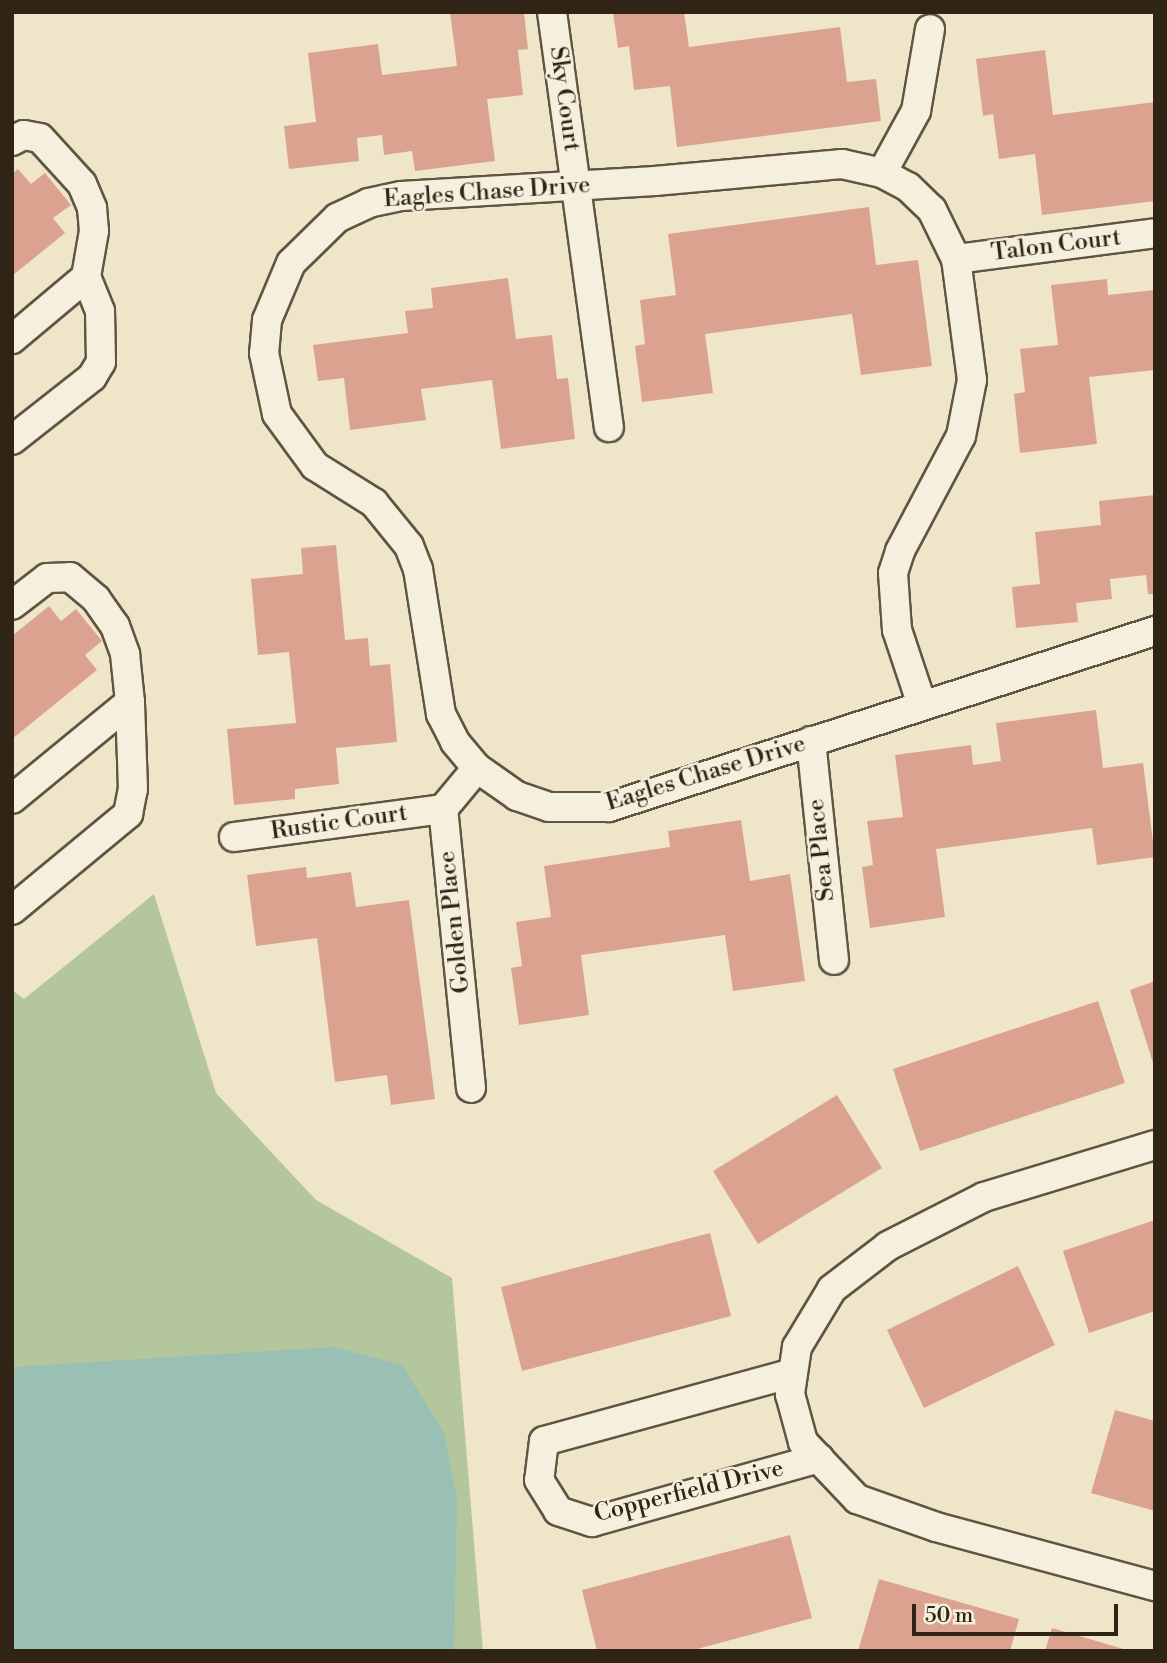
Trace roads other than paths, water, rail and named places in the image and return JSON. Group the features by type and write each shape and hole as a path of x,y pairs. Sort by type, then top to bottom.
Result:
{"street":[{"name":"Sky Court","path":"552,12 608,427"},
{"path":"882,173 916,111 930,29"},
{"path":"12,141 24,135 40,138 82,184 92,208 94,230 86,276 100,311 100,362 92,377 12,440"},
{"name":"Eagles Chase Drive","path":"922,705 897,630 893,573 906,538 961,436 969,408 972,380 957,259 932,210 908,187 882,173 842,164 575,186 401,196 369,203 337,218 310,240 291,263 267,320 268,385 294,442 316,466 374,503 410,546 418,569 436,699 455,742 477,768 517,796 580,810 609,807 1155,631"},
{"name":"Talon Court","path":"957,259 1155,233"},
{"path":"12,339 86,276"},
{"path":"12,605 47,578 70,577 115,626 130,677 133,789 128,814 12,910"},
{"path":"12,799 130,702"},
{"name":"Sea Place","path":"811,741 834,960"},
{"path":"443,809 477,768"},
{"name":"Rustic Court","path":"234,837 443,809"},
{"name":"Golden Place","path":"443,809 471,1088"},
{"name":"Copperfield Drive","path":"1155,1145 984,1197 888,1246 832,1289 797,1347 790,1394 803,1442 857,1499 936,1527 1155,1586"},
{"name":"Copperfield Drive","path":"793,1373 544,1441 539,1480 558,1511 592,1522 819,1458"}],"water":[{"path":"334,1347 402,1365 444,1433 457,1499 454,1651 12,1651 12,1367"}]}
